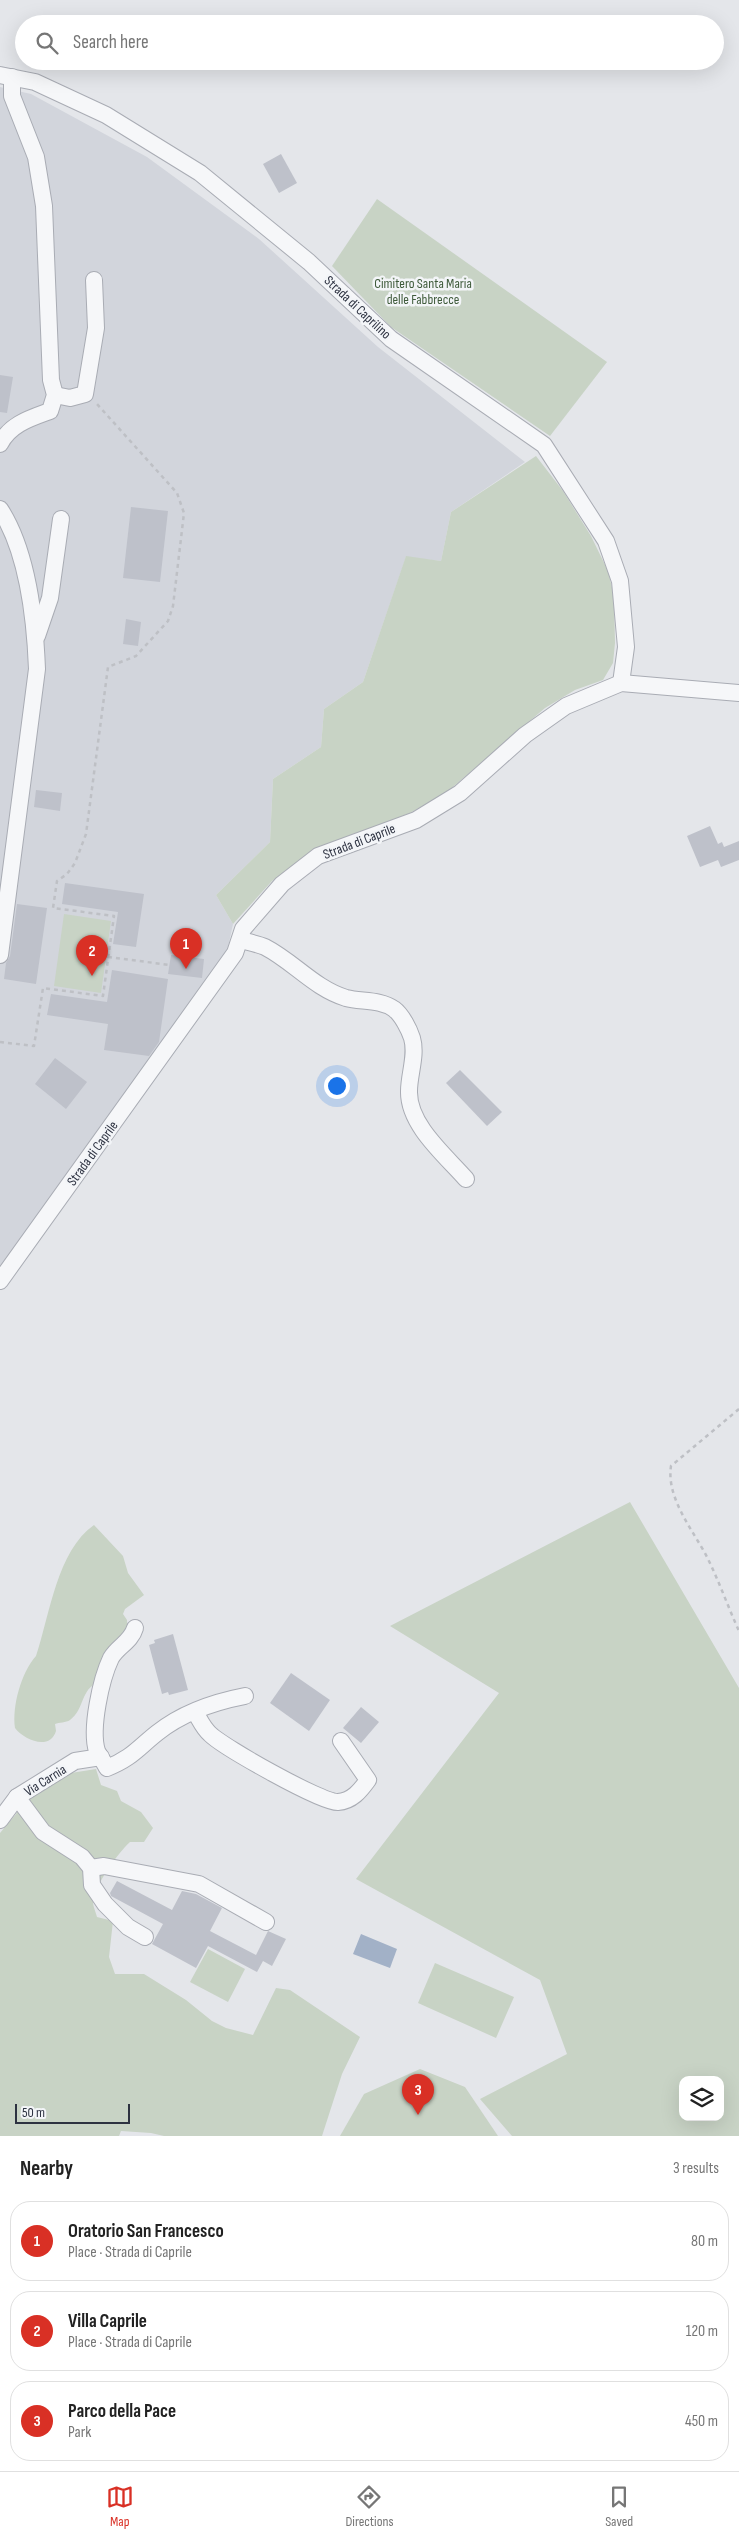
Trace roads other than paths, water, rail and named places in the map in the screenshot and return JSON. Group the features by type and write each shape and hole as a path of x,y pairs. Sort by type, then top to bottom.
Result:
{"street":[{"path":"0,444 4,437 20,422 50,411 55,395 52,380 44,206 36,157 6,76"},
{"name":"Strada di Caprilino","path":"6,76 35,82 106,115 200,172 309,262 391,339 544,445 606,541 620,581 626,647 621,683"},
{"path":"55,395 70,398 84,394 96,328 94,280"},
{"path":"0,509 12,527 22,559 36,639 37,669 0,955"},
{"path":"36,639 50,598 61,519"},
{"name":"Strada di Caprile","path":"0,1281 235,953 243,929 282,884 318,856 416,820 460,793 525,735 566,706 621,683 739,693"},
{"path":"240,940 265,947 328,992 348,998 376,1002 394,1009 413,1039 413,1059 408,1093 415,1117 431,1140 466,1179"},
{"path":"135,1628 132,1638 116,1651 111,1659 101,1690 96,1733 97,1750 107,1768 133,1756 157,1733 206,1706 245,1696"},
{"path":"195,1712 211,1736 289,1782 327,1801 347,1800 357,1795 368,1780 341,1741"},
{"name":"Via Carnia","path":"0,1820 17,1797 75,1761 101,1757"},
{"path":"17,1797 42,1832 82,1857 91,1868 92,1885 105,1904 128,1927 145,1937"},
{"path":"91,1868 104,1866 199,1884 266,1922"}],"water":[{"path":"361,1934 397,1949 390,1968 353,1954"}],"place":[{"name":"Oratorio San Francesco","path":"186,969"},
{"name":"Villa Caprile","path":"92,976"},
{"name":"Parco della Pace","path":"418,2115"}],"park label":[{"name":"Cimitero Santa Maria delle Fabbrecce","path":"423,292"}]}
